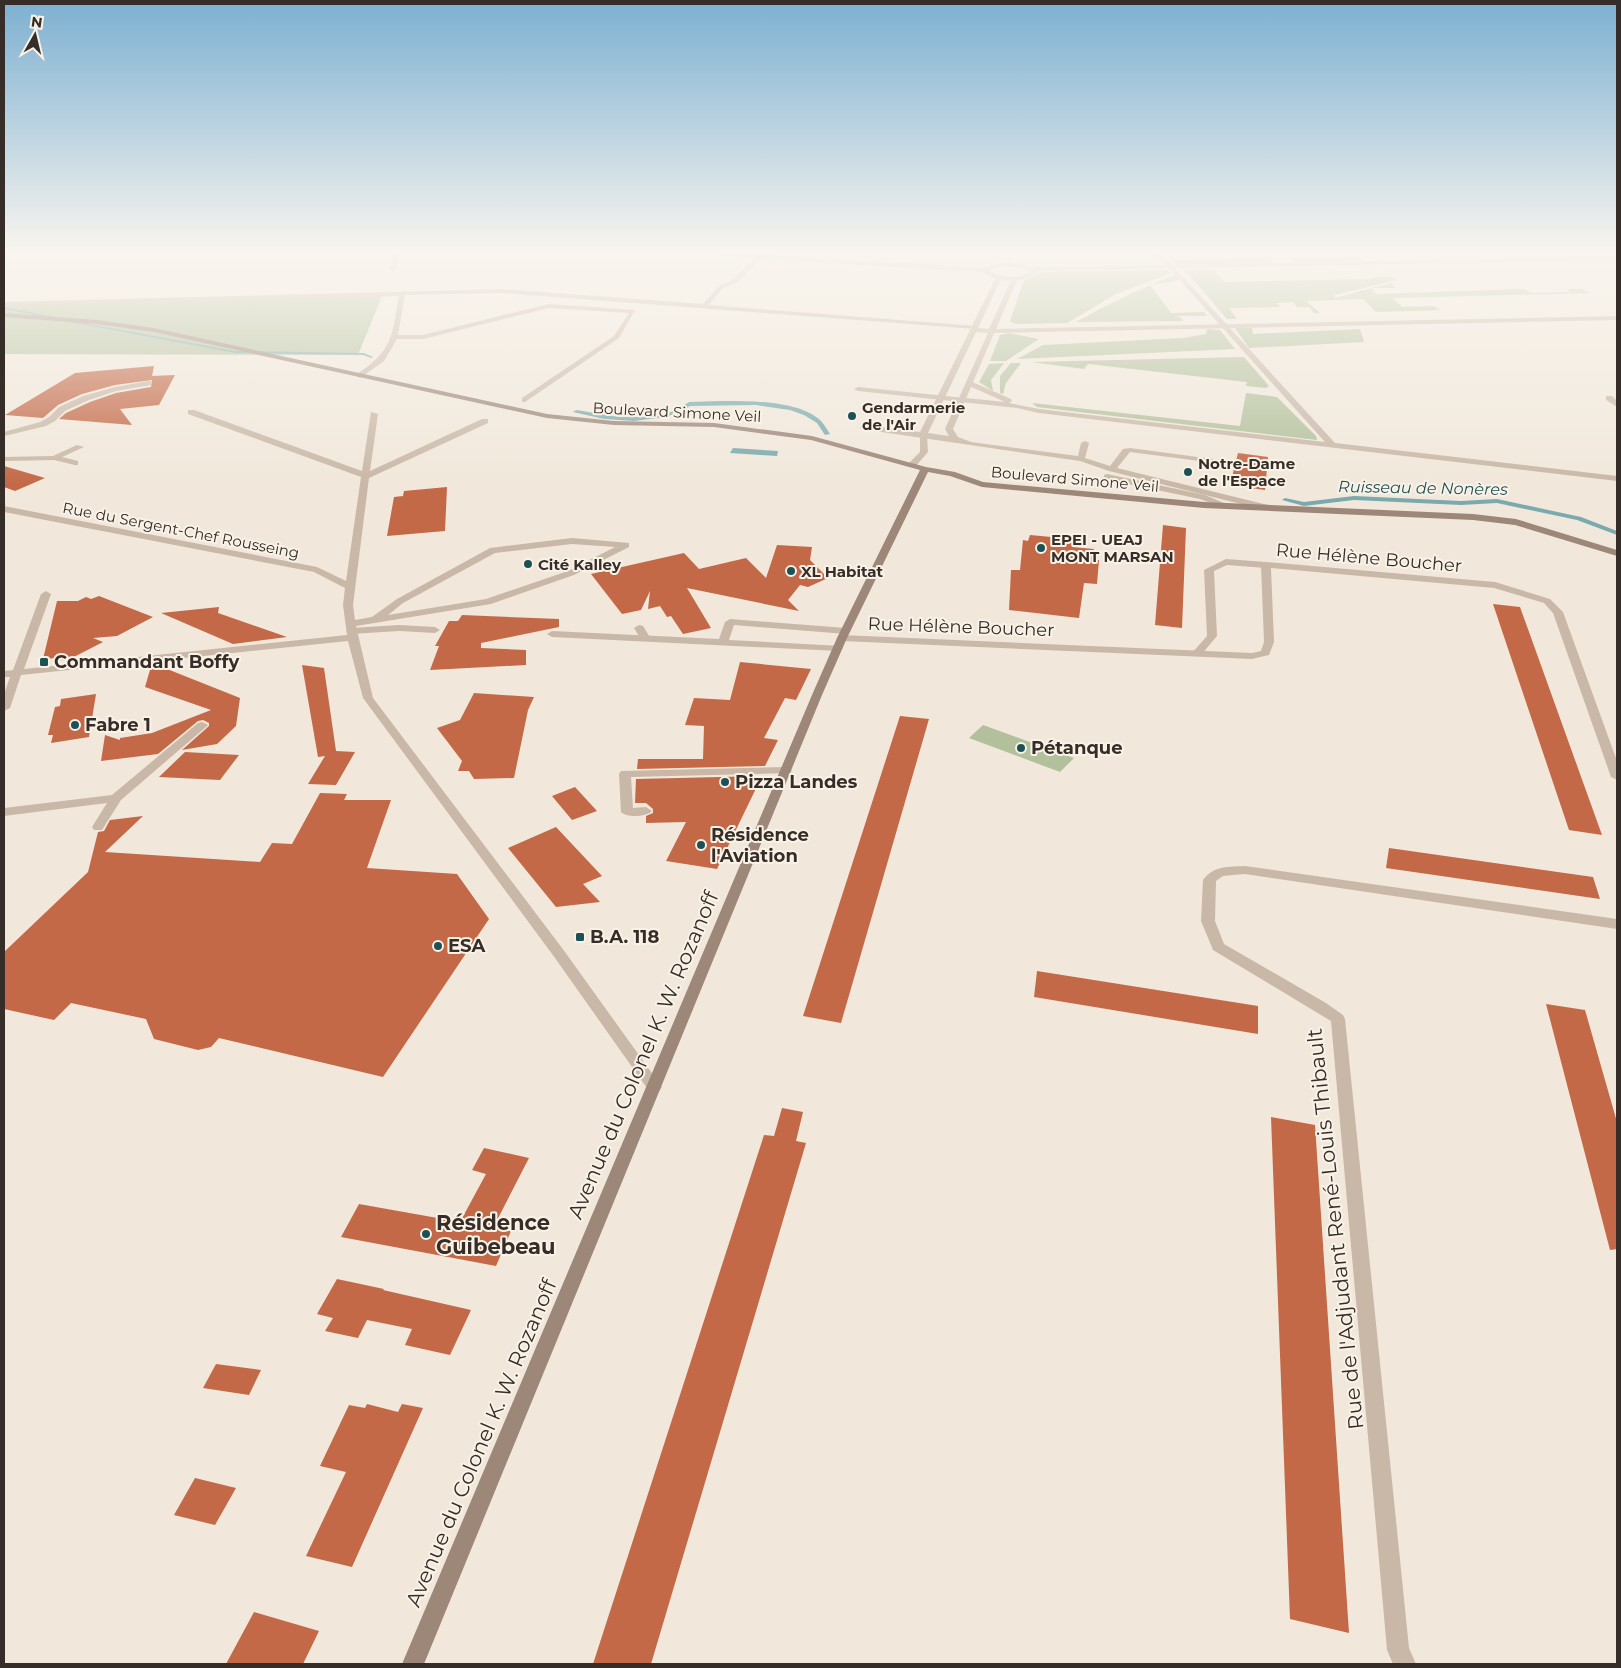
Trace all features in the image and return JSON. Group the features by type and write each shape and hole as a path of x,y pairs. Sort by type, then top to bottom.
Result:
{"main road":[{"name":"Boulevard Simone Veil","path":"153,330 547,416 614,423 714,425 812,438 925,469 952,474 982,484 1227,506 1474,517 1516,522 1617,552"},
{"name":"Avenue du Colonel K. W. Rozanoff","path":"413,1664 842,639 925,469"}],"street":[{"path":"360,376 378,365 387,356 395,330"},
{"path":"394,337 423,337 454,330"},
{"path":"525,400 617,337 621,330"},
{"path":"912,465 924,452 924,434 974,330"},
{"path":"955,439 950,428 993,330"},
{"path":"1226,330 1333,446"},
{"path":"4,434 44,424 52,420 62,409 86,398 115,389 148,383"},
{"path":"970,383 1017,406"},
{"path":"858,389 1017,406 1049,412 1617,479"},
{"path":"1609,398 1617,405"},
{"path":"192,412 367,476 485,421"},
{"path":"374,414 367,476 355,541 348,605 351,631 368,698 555,947 654,1087"},
{"path":"864,427 924,434 955,439 970,444 1081,459 1210,495 1264,507"},
{"path":"1081,459 1085,443"},
{"path":"54,458 80,447"},
{"path":"1112,469 1126,451 1130,450 1220,462"},
{"path":"4,459 54,458 75,463"},
{"path":"1107,477 1202,497 1227,506"},
{"name":"Rue du Sergent-Chef Rousseing","path":"4,509 317,570 350,587"},
{"path":"351,631 374,620 400,601 493,550 572,541 626,545 571,573 488,602 374,620"},
{"path":"1197,653 1212,636 1209,570 1226,562 1266,565"},
{"name":"Rue Hélène Boucher","path":"842,639 1252,656 1265,653 1269,642 1266,565 1496,586 1547,601 1558,612 1617,777"},
{"path":"4,708 46,594"},
{"path":"723,642 730,622 842,639"},
{"path":"4,674 351,631 399,628 435,630"},
{"path":"639,628 646,639"},
{"path":"552,634 723,642 842,639"},
{"path":"98,826 116,798 202,725"},
{"path":"646,810 627,812 625,774 786,771"},
{"path":"4,812 116,798"},
{"name":"Rue de l'Adjudant René-Louis Thibault","path":"1405,1664 1398,1650 1338,1019 1321,1007 1218,947 1208,920 1210,880 1219,872 1244,870 1617,924"}],"green space":[{"path":"4,330 368,330 358,355 4,354"},
{"path":"1207,330 1220,330 1235,349 1017,359 1043,345 1183,338 1206,334"},
{"path":"1236,330 1252,330 1253,334 1360,330 1364,342 1249,348"},
{"path":"1009,333 1039,339 1006,361 990,361 1000,335"},
{"path":"1244,357 1269,386 1266,388 1246,386 1247,382 1088,364 1084,369 1031,362"},
{"path":"1004,363 991,380 993,391 979,382 989,364"},
{"path":"1011,363 1021,363 1006,383 1003,394 1000,393 1000,376"},
{"path":"1246,393 1277,397 1316,436 1317,440 1037,407 1032,403 1240,426"},
{"name":"Pétanque","path":"983,725 1074,758 1060,772 969,738"}],"water":[{"path":"733,448 778,451 777,456 730,453"}],"building":[{"path":"154,366 152,376 175,375 159,405 120,409 132,425 59,419 66,413 90,402 116,393 151,387 152,380 115,385 82,394 58,405 43,418 5,415 75,373"},
{"path":"1238,453 1268,457 1265,490 1230,485"},
{"path":"4,466 45,478 15,491 4,487"},
{"path":"447,487 445,531 387,536 394,497 403,496 404,491"},
{"path":"1163,525 1186,528 1182,628 1155,625"},
{"path":"1030,535 1073,539 1072,547 1094,549 1093,560 1099,560 1097,584 1084,583 1079,618 1009,610 1011,570 1020,570 1023,540 1028,541"},
{"path":"777,545 812,547 810,560 828,578 808,587 800,585 788,600 799,611 687,588 711,628 683,634 671,616 667,617 660,606 648,609 650,591 641,610 622,614 591,574 684,553 699,569 746,558 766,578"},
{"path":"99,596 153,617 117,636 93,638 103,642 66,661 57,658 43,659 57,601 78,601 86,597 91,599"},
{"path":"1493,604 1520,607 1602,835 1569,830"},
{"path":"219,607 218,613 287,637 233,644 161,613"},
{"path":"462,615 559,619 559,627 481,643 481,648 526,650 526,665 430,670 439,646 435,646 449,621 458,621"},
{"path":"740,662 811,669 796,700 785,698 764,738 778,740 765,766 637,769 638,759 703,759 704,726 685,725 694,698 730,700"},
{"path":"152,663 240,698 236,726 217,744 182,750 209,726 209,723 203,720 198,721 158,754 101,761 105,735 120,740 120,738 152,733 211,710 145,687"},
{"path":"302,665 324,668 336,751 355,752 336,785 308,784 325,756 318,757"},
{"path":"474,693 534,697 528,710 514,778 474,779 469,771 458,771 462,761 437,728 460,720"},
{"path":"96,694 89,737 51,743 53,735 48,735 55,707 60,706 61,699"},
{"path":"900,716 929,719 841,1023 803,1016"},
{"path":"185,752 239,755 220,780 159,777"},
{"path":"762,776 717,869 666,861 686,822 646,823 646,816 653,813 653,809 646,803 635,803 636,779"},
{"path":"575,787 597,811 572,820 552,796"},
{"path":"320,793 347,794 344,800 391,800 367,868 457,874 489,919 383,1077 219,1038 211,1047 198,1050 154,1039 146,1019 71,1003 54,1020 4,1009 4,952 88,872 98,832 104,831 110,820 143,816 105,852 260,862 272,843 292,844"},
{"path":"556,827 602,876 583,884 600,902 556,907 508,848"},
{"path":"1389,848 1593,877 1600,899 1386,868"},
{"path":"1037,971 1258,1006 1258,1034 1034,997"},
{"path":"1546,1004 1585,1010 1617,1122 1617,1249 1610,1250"},
{"path":"782,1108 803,1112 796,1141 806,1143 651,1664 593,1664 764,1135 774,1136"},
{"path":"1271,1117 1315,1125 1349,1633 1290,1619"},
{"name":"Résidence Guibebeau","path":"484,1148 529,1158 493,1228 511,1231 496,1266 341,1237 359,1204 460,1222 486,1174 472,1170"},
{"path":"337,1279 471,1310 450,1355 405,1345 412,1329 367,1320 358,1338 325,1331 333,1318 317,1314"},
{"path":"216,1364 261,1370 249,1395 203,1388"},
{"path":"367,1404 398,1412 402,1404 423,1408 352,1567 306,1556 346,1472 320,1466 349,1405 365,1408"},
{"path":"195,1478 236,1488 215,1525 174,1515"},
{"path":"254,1612 319,1631 303,1664 226,1664"}],"waterway":[{"name":"Ruisseau de Nonères","path":"117,330 235,352 364,354 371,357"},
{"name":"Ruisseau de Nonères","path":"576,412 634,420 664,416 689,404 774,405 791,408 806,414 819,422 827,434"},
{"name":"Ruisseau de Nonères","path":"1285,500 1304,504 1354,498 1461,503 1497,501 1579,518 1617,533"}],"place":[{"name":"Gendarmerie de l'Air","path":"852,416"},
{"name":"Notre-Dame de l'Espace","path":"1188,472"},
{"name":"EPEI - UEAJ MONT MARSAN","path":"1041,548"},
{"name":"Cité Kalley","path":"528,564"},
{"name":"XL Habitat","path":"791,571"},
{"name":"Commandant Boffy","path":"44,662"},
{"name":"Fabre 1","path":"75,725"},
{"name":"Pétanque","path":"1021,748"},
{"name":"Pizza Landes","path":"725,782"},
{"name":"Résidence l'Aviation","path":"701,845"},
{"name":"B.A. 118","path":"580,937"},
{"name":"ESA","path":"438,946"},
{"name":"Résidence Guibebeau","path":"426,1234"}]}
